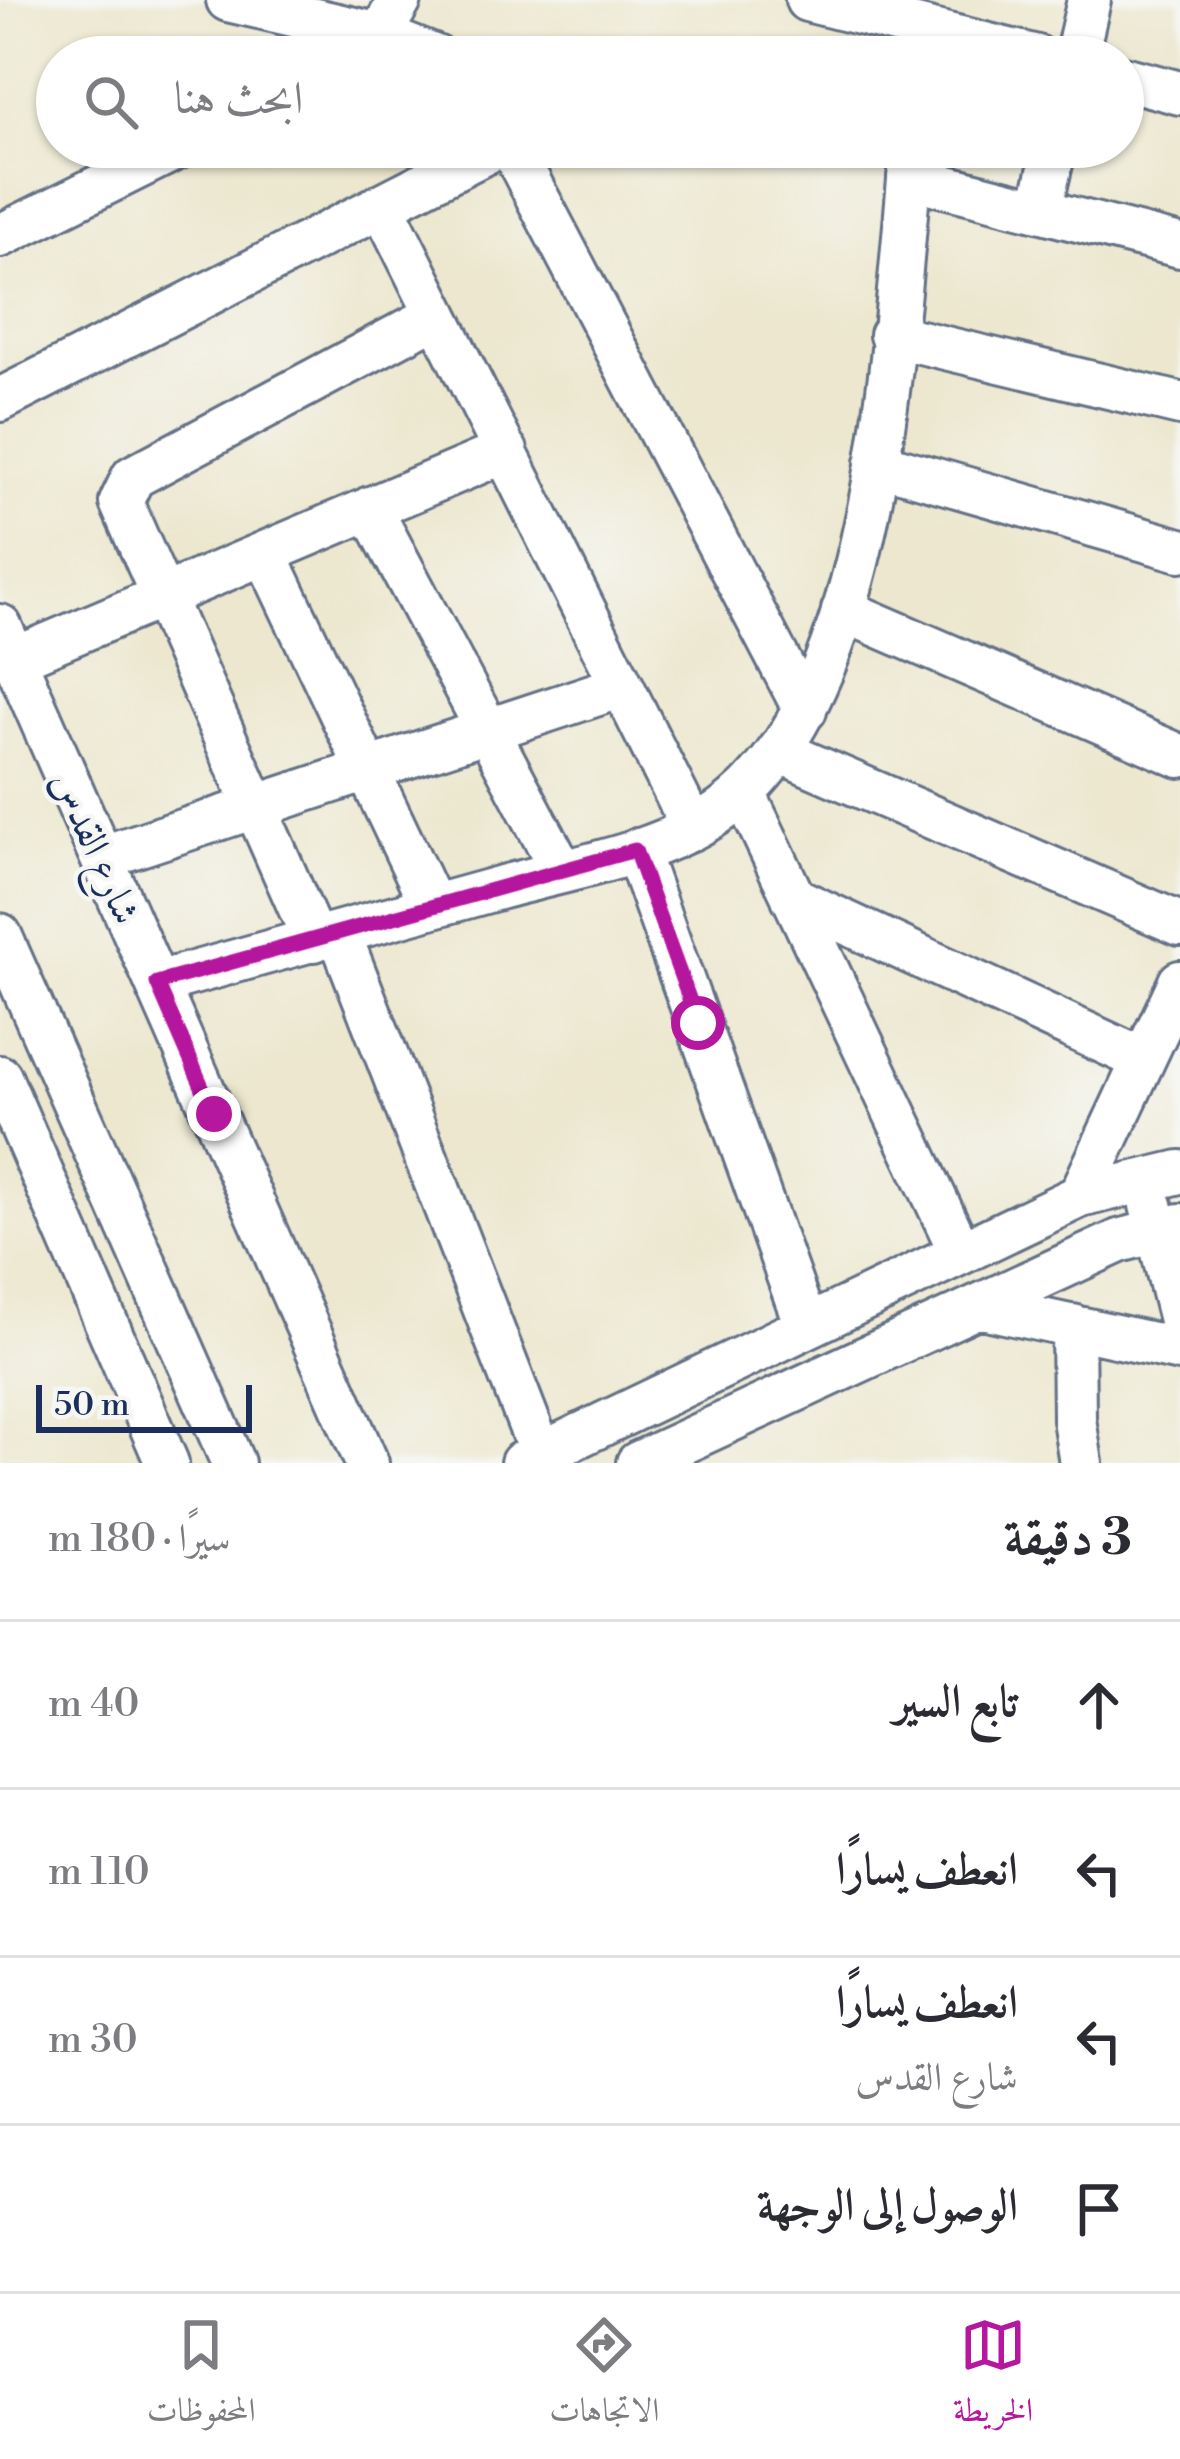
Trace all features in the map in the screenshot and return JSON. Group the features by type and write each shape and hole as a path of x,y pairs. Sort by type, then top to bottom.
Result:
{"street":[{"path":"228,0 378,30"},
{"path":"808,0 929,29"},
{"path":"1081,36 1090,0"},
{"path":"1144,83 1180,92"},
{"path":"0,236 137,168"},
{"path":"0,400 455,168"},
{"path":"522,168 805,710"},
{"path":"157,983 635,850 693,828 744,793 782,752 805,710 843,610 877,463 910,168"},
{"path":"927,168 1040,210 1180,245"},
{"path":"1040,210 1050,168"},
{"path":"382,205 693,828"},
{"path":"437,315 133,477 121,502 254,807 326,936 532,1458 1080,1196 1162,1175 1180,1320"},
{"path":"891,335 1180,404"},
{"path":"9,663 506,451"},
{"path":"877,463 1180,550"},
{"path":"370,508 562,871"},
{"path":"265,553 432,906"},
{"path":"843,610 1180,756"},
{"name":"شارع القدس","path":"9,663 103,857 367,1463"},
{"path":"103,857 622,686"},
{"path":"782,752 1180,924"},
{"path":"744,793 961,1253"},
{"path":"635,850 806,1326"},
{"path":"794,898 1144,1060"},
{"path":"0,934 233,1463"},
{"path":"1080,1196 1180,982"},
{"path":"0,1077 166,1463"},
{"path":"638,1463 1119,1241 1168,1228"},
{"path":"982,1306 1180,1350"},
{"path":"1073,1326 1074,1419 1081,1463"}],"route":[{"path":"214,1114 157,983 635,850 698,1023"}]}
